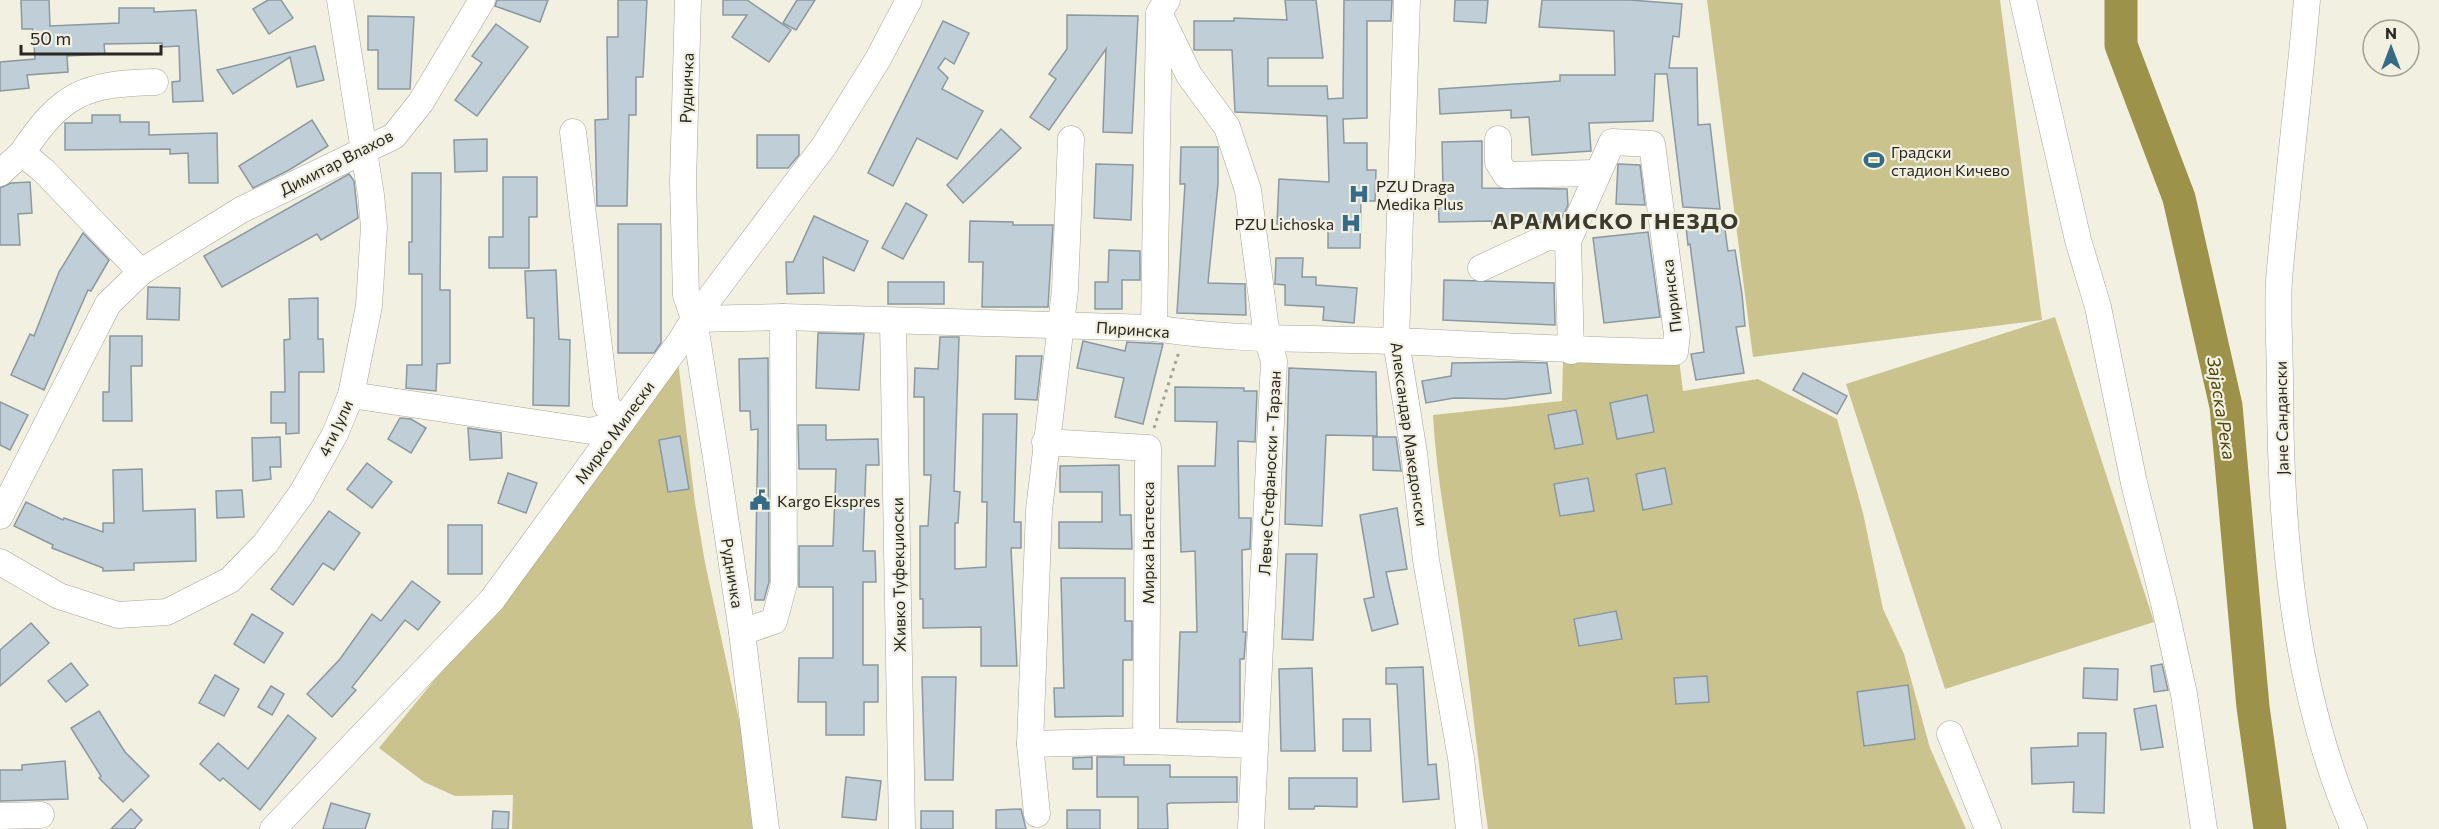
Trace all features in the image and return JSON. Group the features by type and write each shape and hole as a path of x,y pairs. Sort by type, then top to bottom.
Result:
{"street":[{"name":"4ти Јули","path":"0,562 59,596 118,615 168,612 230,580 265,544 313,473 335,434 351,395 369,306 374,227 340,0"},
{"name":"Димитар Влахов","path":"0,516 108,304 141,272 241,210 394,136 421,102 482,0"},
{"name":"Рудничка","path":"688,0 684,251 686,295 694,319 742,632 766,829"},
{"name":"Рудничка","path":"694,319 702,0"},
{"name":"Мирко Милески","path":"273,829 492,600 694,319 824,146 878,59 909,0"},
{"name":"Александар Македонски","path":"1407,0 1396,341 1414,453 1426,560 1461,758 1469,829"},
{"path":"2023,0 2078,240 2098,307 2133,483 2184,694 2204,829"},
{"name":"Јане Сандански","path":"2307,0 2279,282 2280,427 2288,574 2312,694 2339,794 2354,829"},
{"path":"1154,328 1163,7"},
{"name":"Левче Стефаноски - Тарзан","path":"1163,7 1190,75 1227,127 1248,190 1267,338 1274,361 1253,745 1251,829"},
{"path":"0,173 22,153 40,127 74,95 113,84 155,82"},
{"path":"351,395 591,431 622,422 606,405 573,132"},
{"path":"1037,814 1030,744 1039,510 1045,442 1065,290 1071,139"},
{"path":"1498,139 1498,162 1506,175 1597,173"},
{"name":"Пиринска","path":"694,319 783,317 1154,328 1186,333 1267,338 1396,341 1571,351 1675,352 1677,334 1652,144 1612,141 1568,241 1571,351"},
{"path":"22,153 44,171 141,272"},
{"path":"1481,268 1550,236 1568,241"},
{"path":"742,632 774,621 784,584 783,317"},
{"name":"Живко Туфекџиоски","path":"893,322 902,829"},
{"path":"1045,442 1148,448"},
{"name":"Мирка Настеска","path":"1146,741 1148,448"},
{"path":"1950,734 1989,829"},
{"path":"1030,744 1146,741 1253,745"},
{"path":"0,816 41,815"}],"path":[{"path":"1148,448 1168,380 1186,333"}],"shaded area":[{"name":"Градски стадион Кичево","path":"1707,0 2000,0 2042,320 1753,357"},
{"path":"2055,317 2154,622 1945,689 1846,384"},
{"path":"1563,359 1679,359 1683,391 1758,379 1837,419 1863,513 1883,609 1904,654 1930,748 1966,829 1488,829 1463,635 1438,470 1433,415 1562,401"},
{"path":"678,361 695,503 705,563 741,729 756,829 512,829 513,795 455,796 424,782 379,748 497,603"}],"building":[{"path":"21,0 49,0 50,26 119,23 119,8 154,8 154,12 196,10 203,101 173,102 172,82 180,81 179,46 162,47 162,43 104,44 105,54 67,56 68,72 27,75 29,88 0,91 0,62 35,59 33,29 22,29"},
{"path":"268,0 281,0 293,18 269,34 253,9"},
{"path":"497,0 548,0 540,22 495,6"},
{"path":"618,0 647,0 643,77 636,77 636,115 629,115 627,206 597,206 595,120 608,119 607,37 618,37"},
{"path":"723,0 747,0 791,30 769,62 732,37 747,15 723,15"},
{"path":"797,0 815,0 796,30 783,23"},
{"path":"1285,0 1316,0 1323,58 1268,58 1268,86 1327,86 1328,99 1343,98 1344,0 1392,0 1391,21 1367,21 1367,118 1343,119 1344,143 1367,143 1367,170 1376,170 1375,201 1361,201 1360,248 1328,248 1328,226 1277,224 1279,179 1329,182 1327,116 1235,112 1232,50 1194,50 1194,21 1234,21 1234,18 1287,20"},
{"path":"1455,0 1488,0 1486,23 1454,21"},
{"path":"1542,0 1630,0 1682,4 1679,37 1673,36 1669,68 1697,68 1698,125 1710,124 1720,209 1683,207 1667,74 1655,74 1653,121 1589,123 1591,151 1532,155 1529,117 1511,118 1511,110 1440,114 1439,89 1560,81 1560,75 1615,75 1614,31 1539,27"},
{"path":"1067,15 1138,16 1132,133 1103,132 1106,49 1049,130 1030,117 1056,79 1049,74 1067,49"},
{"path":"368,16 414,17 410,89 378,89 378,50 368,50"},
{"path":"943,21 969,33 954,64 945,58 938,68 948,78 942,89 983,111 957,159 917,138 893,186 868,173"},
{"path":"496,24 528,47 477,116 455,100 482,63 472,56"},
{"path":"315,46 324,80 297,87 290,57 233,94 217,70"},
{"path":"92,115 120,115 120,122 149,122 149,135 217,133 218,183 189,183 188,153 170,154 170,149 65,150 65,123 92,123"},
{"path":"312,120 328,146 289,170 253,188 239,166"},
{"path":"1001,129 1021,148 963,203 947,185"},
{"path":"757,135 799,135 799,155 788,168 757,168"},
{"path":"487,139 487,171 455,172 454,140"},
{"path":"1482,141 1482,188 1567,189 1568,205 1560,222 1492,225 1492,221 1439,222 1438,190 1443,190 1442,142"},
{"path":"1181,147 1218,147 1218,184 1208,283 1245,284 1246,315 1177,313 1185,184 1180,184"},
{"path":"1096,164 1133,165 1131,220 1094,218"},
{"path":"1618,164 1640,165 1645,205 1616,204"},
{"path":"412,173 441,173 440,290 450,290 450,363 437,364 436,391 406,388 407,365 422,365 422,274 409,274 409,242 412,242"},
{"path":"349,174 354,181 358,218 321,240 317,234 222,287 204,256"},
{"path":"503,177 537,177 537,217 529,217 529,268 489,268 489,237 503,237"},
{"path":"30,182 32,213 18,214 20,245 0,245 0,188 11,183"},
{"path":"906,203 927,215 903,259 882,248"},
{"path":"814,216 868,241 854,271 823,257 824,293 787,294 786,262 793,262"},
{"path":"970,221 1013,222 1013,225 1053,225 1048,307 982,307 983,262 969,262"},
{"path":"1724,223 1728,251 1735,250 1742,294 1745,326 1736,327 1744,373 1696,380 1691,354 1704,352 1686,227"},
{"path":"618,224 661,224 661,343 654,353 618,353"},
{"path":"1648,232 1660,317 1604,323 1593,238"},
{"path":"83,233 109,260 91,291 88,290 44,390 11,375 30,334 34,336 59,272"},
{"path":"1109,250 1140,251 1140,280 1122,280 1122,309 1095,309 1095,282 1108,282"},
{"path":"1276,258 1303,258 1302,277 1316,277 1316,285 1357,288 1354,323 1323,320 1324,307 1285,305 1285,285 1275,284"},
{"path":"556,270 559,339 570,340 569,406 533,405 534,318 527,318 525,271"},
{"path":"1444,280 1554,283 1555,325 1443,320"},
{"path":"888,282 944,282 944,304 888,304"},
{"path":"148,287 180,288 179,320 147,319"},
{"path":"318,298 318,339 323,339 324,372 299,372 299,433 286,434 286,423 271,423 271,392 285,392 284,340 290,339 289,299"},
{"path":"818,333 864,334 859,390 816,388"},
{"path":"110,336 142,336 142,366 131,366 132,421 103,421 103,392 109,392"},
{"path":"940,337 959,337 954,491 960,492 958,523 955,523 955,569 986,567 987,502 982,502 983,414 1017,414 1014,522 1021,522 1021,548 1011,548 1017,666 981,666 981,627 923,628 923,599 920,599 920,526 928,526 931,475 924,475 924,397 914,397 915,368 938,369"},
{"path":"1083,341 1125,351 1127,342 1163,344 1143,424 1115,417 1124,378 1077,368"},
{"path":"1016,356 1042,356 1037,400 1015,399"},
{"path":"768,358 769,582 764,600 755,600 758,429 751,430 750,411 740,411 739,359"},
{"path":"1452,363 1547,363 1551,393 1505,399 1454,398 1426,403 1422,381 1451,376"},
{"path":"1289,368 1376,372 1377,436 1326,435 1322,526 1285,524"},
{"path":"1803,373 1847,396 1837,414 1793,390"},
{"path":"1175,387 1244,388 1244,391 1257,391 1255,442 1238,441 1239,518 1251,518 1250,549 1242,550 1243,632 1246,632 1244,659 1240,659 1240,722 1177,722 1180,632 1197,632 1195,551 1181,552 1178,466 1215,466 1217,422 1175,421"},
{"path":"1647,395 1654,432 1617,439 1610,403"},
{"path":"0,402 28,415 10,450 0,445"},
{"path":"1576,410 1583,444 1555,449 1548,415"},
{"path":"400,418 411,419 426,428 411,453 388,439"},
{"path":"798,425 826,425 826,440 878,439 879,465 866,465 863,551 875,551 876,582 863,582 863,665 878,665 878,702 864,702 864,735 826,735 826,702 798,702 799,658 833,658 833,587 799,587 799,546 833,546 836,469 799,469"},
{"path":"468,428 501,433 502,458 470,460"},
{"path":"680,436 689,489 668,492 659,440"},
{"path":"280,437 281,467 270,467 271,479 253,481 252,438"},
{"path":"1373,437 1396,437 1401,471 1373,470"},
{"path":"367,463 392,482 372,508 347,489"},
{"path":"1119,465 1120,515 1131,515 1132,549 1059,548 1059,522 1102,522 1102,492 1060,492 1060,466"},
{"path":"1665,468 1672,504 1643,510 1636,474"},
{"path":"142,469 143,511 195,509 196,561 134,563 134,570 103,571 103,568 52,548 53,545 14,526 26,502 63,520 64,518 103,532 103,523 114,523 113,470"},
{"path":"508,473 537,483 526,513 498,503"},
{"path":"1588,478 1594,511 1560,516 1554,484"},
{"path":"242,490 244,517 217,518 216,491"},
{"path":"1397,508 1407,569 1386,572 1398,624 1372,631 1364,599 1374,597 1360,515"},
{"path":"329,511 360,533 334,570 323,563 293,605 271,589"},
{"path":"448,525 482,525 482,574 448,574"},
{"path":"1286,554 1317,554 1313,640 1282,639"},
{"path":"1061,578 1125,578 1125,621 1132,621 1132,660 1123,660 1123,716 1055,717 1054,688 1064,688"},
{"path":"412,581 440,602 418,630 405,620 352,687 356,690 332,717 307,694 340,659 372,614 381,621"},
{"path":"1616,611 1622,639 1579,646 1574,619"},
{"path":"252,614 283,633 264,663 234,644"},
{"path":"31,623 49,643 0,686 0,650"},
{"path":"71,663 88,685 66,702 48,681"},
{"path":"2162,664 2168,690 2154,692 2151,666"},
{"path":"1423,667 1428,765 1436,764 1439,799 1403,802 1397,684 1386,684 1386,668"},
{"path":"1312,668 1315,751 1281,751 1279,669"},
{"path":"2084,668 2118,669 2117,700 2083,698"},
{"path":"215,675 239,689 224,716 199,703"},
{"path":"1707,676 1709,702 1676,704 1674,678"},
{"path":"922,677 956,677 953,780 925,780"},
{"path":"1908,685 1915,739 1864,746 1857,692"},
{"path":"271,686 284,694 272,715 258,707"},
{"path":"2156,705 2163,747 2141,750 2134,709"},
{"path":"99,711 125,752 149,776 123,802 99,778 101,776 71,728"},
{"path":"288,715 316,738 260,810 223,778 220,781 200,764 218,743 248,769"},
{"path":"1343,719 1370,719 1371,751 1343,751"},
{"path":"2078,733 2106,733 2104,813 2073,812 2074,782 2032,784 2031,748 2078,746"},
{"path":"1092,757 1092,769 1073,769 1073,758"},
{"path":"1097,757 1124,757 1124,765 1170,765 1170,777 1237,777 1237,802 1170,803 1167,804 1168,829 1138,829 1138,797 1097,797"},
{"path":"65,761 68,799 0,801 0,770 22,770 22,765"},
{"path":"846,777 881,781 876,820 842,817"},
{"path":"1289,778 1357,778 1357,807 1315,806 1314,809 1289,809"},
{"path":"331,803 370,814 365,829 323,829"},
{"path":"131,809 142,820 134,829 111,829"},
{"path":"1021,809 1026,829 996,829 996,810"},
{"path":"1067,810 1100,810 1100,829 1067,829"},
{"path":"493,811 509,812 508,829 492,829"},
{"path":"921,811 953,811 953,829 921,829"}],"waterway":[{"name":"Зајаска Река","path":"2121,0 2121,45 2179,198 2226,406 2253,707 2270,829"}],"place":[{"name":"Градски стадион Кичево","path":"1874,160"},
{"name":"PZU Draga Medika Plus","path":"1359,194"},
{"name":"PZU Lichoska","path":"1351,223"},
{"name":"Kargo Ekspres","path":"760,500"}],"district":[{"name":"АРАМИСКО ГНЕЗДО","path":"1616,220"}]}
